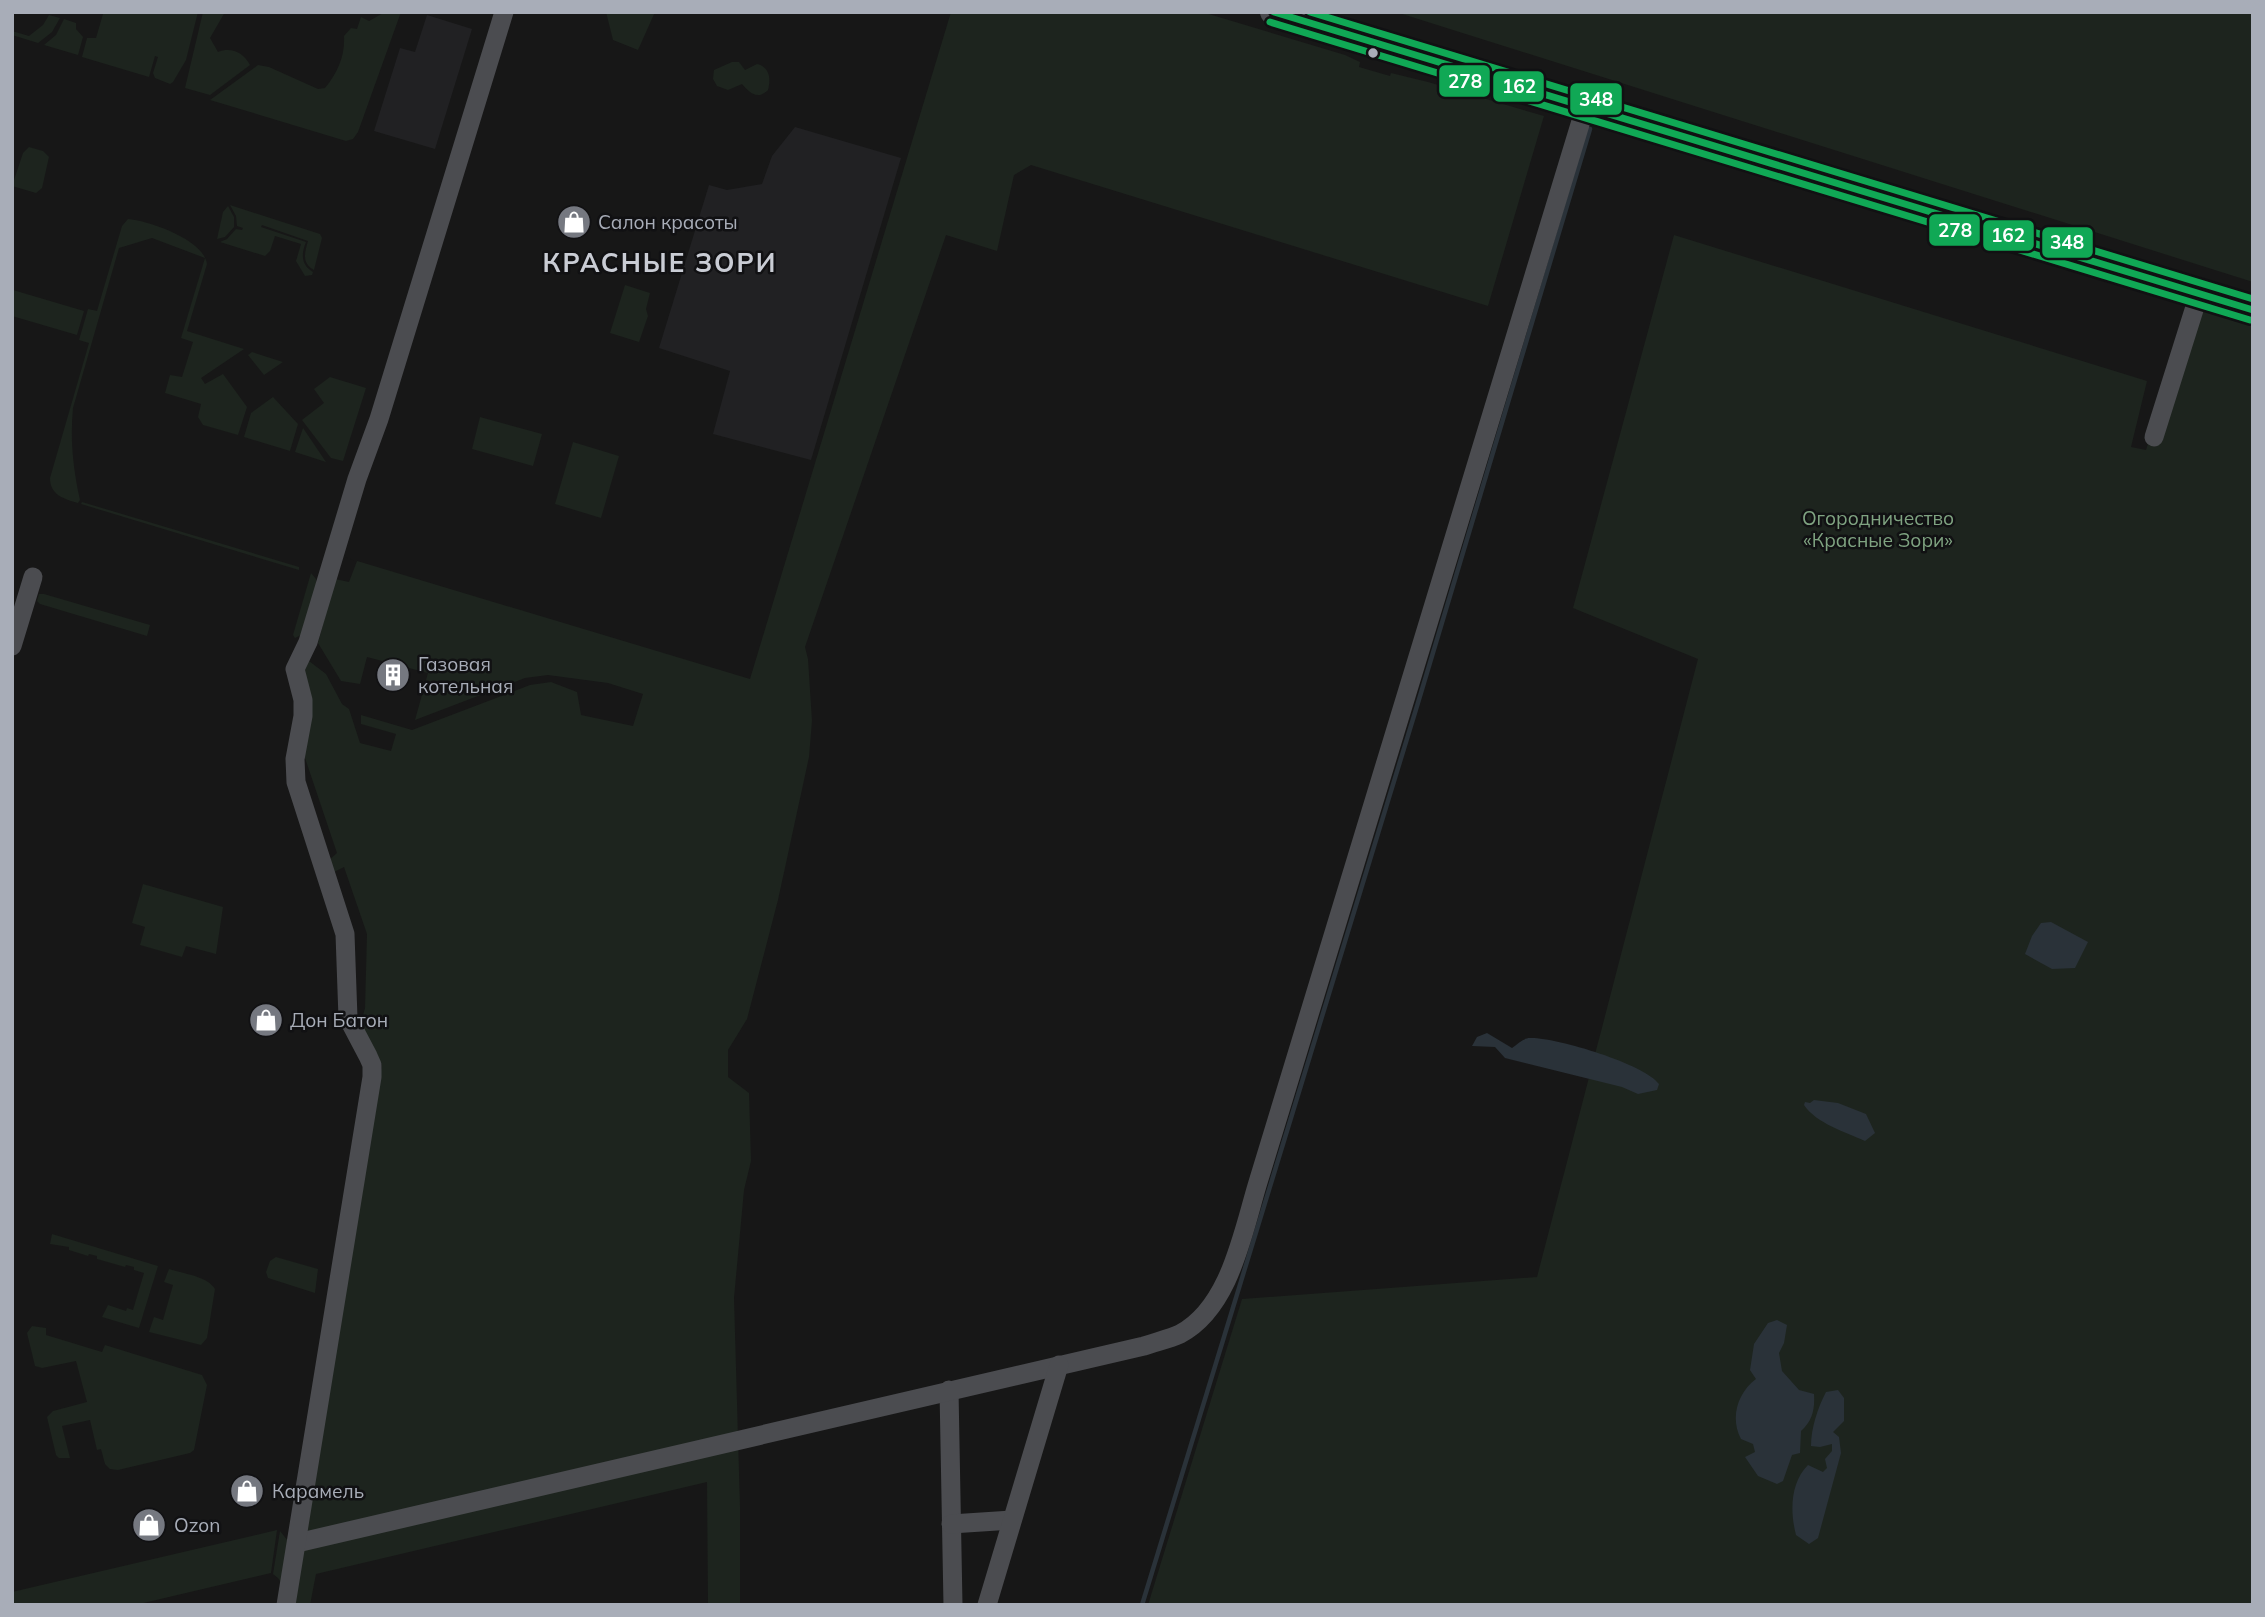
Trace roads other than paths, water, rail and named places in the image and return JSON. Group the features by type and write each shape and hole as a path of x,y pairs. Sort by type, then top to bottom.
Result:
{"main road":[{"path":"1273,12 2253,310"}],"street":[{"path":"286,1605 372,1077 369,1056 348,1018 345,934 296,782 295,759 303,716 303,700 295,668 308,642 357,479 383,409 504,12"},
{"path":"296,1543 1144,1346 1178,1334 1214,1304 1231,1270 1585,108"},
{"path":"2154,437 2199,294"},
{"path":"12,646 33,577"},
{"path":"987,1605 1059,1365"},
{"path":"948,1390 953,1605"},
{"path":"951,1524 1012,1520"}],"waterway":[{"path":"1142,1605 1590,129"}],"place":[{"name":"Салон красоты","path":"574,222"},
{"name":"Газовая котельная","path":"393,675"},
{"name":"Дон Батон","path":"266,1020"},
{"name":"Карамель","path":"247,1491"},
{"name":"Ozon","path":"149,1525"}],"district":[{"name":"КРАСНЫЕ ЗОРИ","path":"660,262"}],"park label":[{"name":"Огородничество «Красные Зори»","path":"1878,529"}]}
